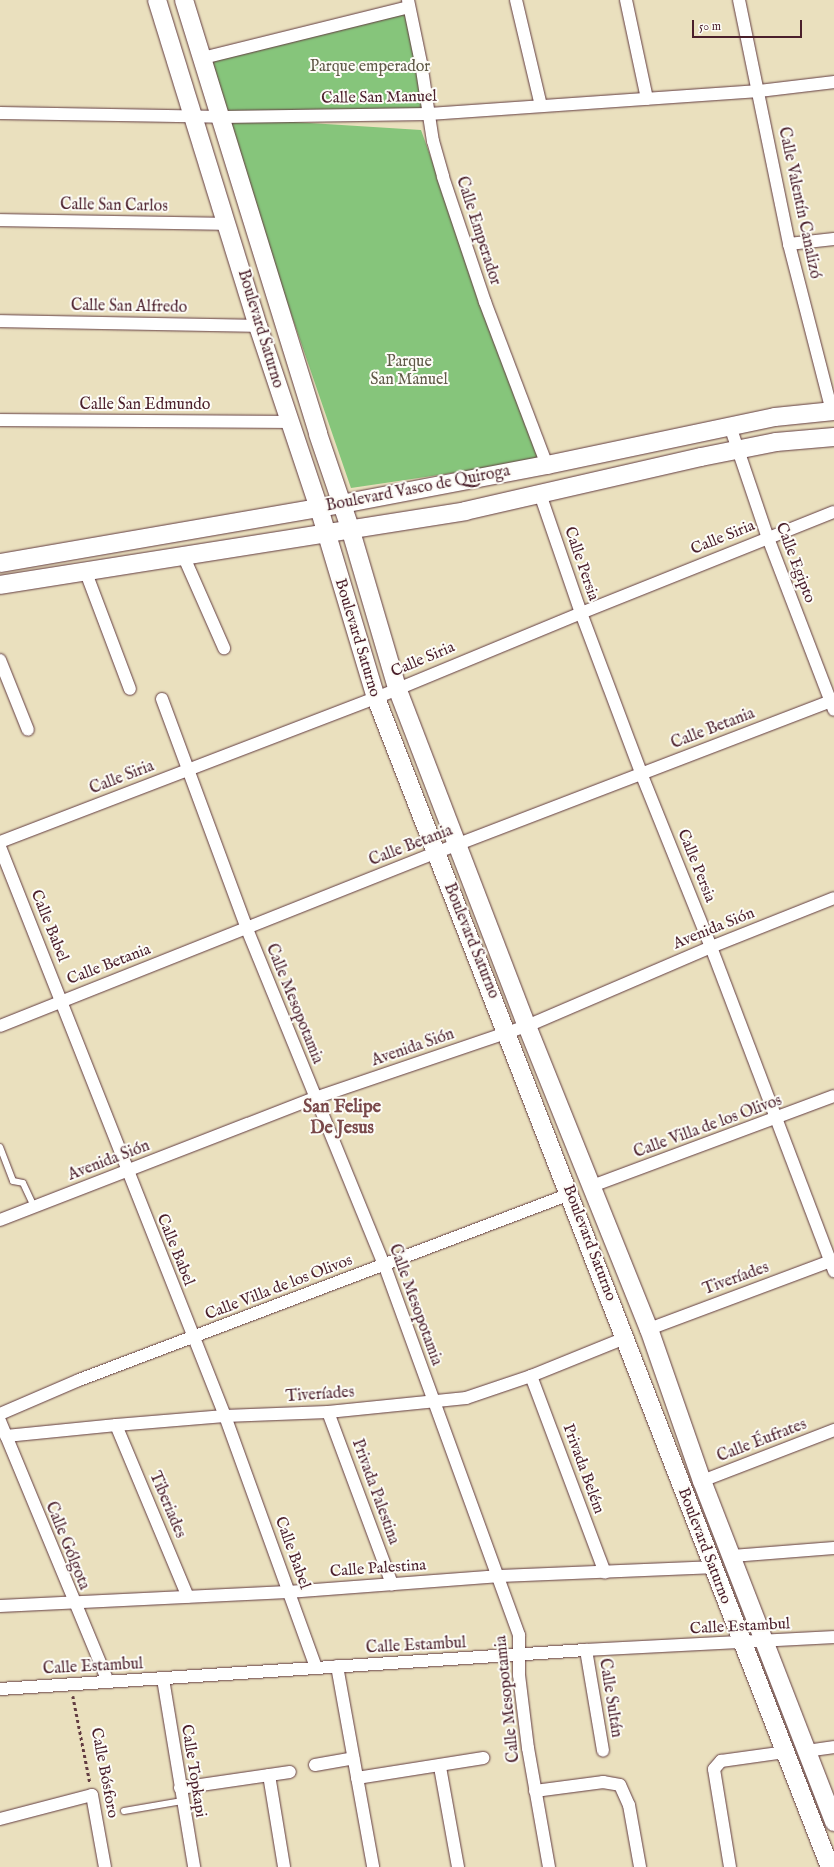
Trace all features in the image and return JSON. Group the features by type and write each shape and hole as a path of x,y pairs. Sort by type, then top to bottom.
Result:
{"street":[{"name":"Boulevard Saturno","path":"157,0 228,224 258,326 319,508 376,698 435,853 626,1338 711,1567 743,1643 830,1867"},
{"name":"Boulevard Saturno","path":"184,0 222,117 318,434 350,528 397,688 456,846 649,1328 702,1481 732,1556 763,1642 834,1822"},
{"path":"516,0 540,106"},
{"path":"626,0 647,100"},
{"name":"Calle Valentín Canalizó","path":"739,0 759,91 789,244 833,411"},
{"path":"203,58 408,3"},
{"name":"Calle Emperador","path":"408,3 429,114 443,177 480,287 547,465"},
{"name":"Calle San Manuel","path":"0,113 222,117 429,114 647,100 759,91 834,82"},
{"name":"Calle San Carlos","path":"0,220 228,224"},
{"path":"789,244 834,239"},
{"name":"Calle San Alfredo","path":"0,321 258,326"},
{"name":"Boulevard Vasco de Quiroga","path":"0,563 342,504 547,465 775,417 833,411"},
{"name":"Calle San Edmundo","path":"0,420 289,422"},
{"name":"Calle Egipto","path":"730,426 768,538 833,704"},
{"name":"Boulevard Vasco de Quiroga","path":"0,585 85,570 465,511 737,450 806,438 834,437"},
{"name":"Calle Persia","path":"540,494 581,612 641,773 711,947 775,1119 833,1264"},
{"name":"Calle Siria","path":"0,842 376,698 581,612 768,538 833,515"},
{"path":"183,555 224,648"},
{"path":"85,570 130,689"},
{"path":"0,660 28,730"},
{"name":"Calle Mesopotamia","path":"162,699 247,929 384,1264 433,1402 500,1576 519,1635 520,1656 518,1675 549,1867"},
{"name":"Calle Betania","path":"0,1026 435,853 641,773 833,704"},
{"name":"Calle Babel","path":"0,847 127,1172 225,1416 316,1668"},
{"name":"Avenida Sión","path":"0,1220 315,1098 527,1026 711,947 834,898"},
{"name":"Calle Villa de los Olivos","path":"592,1186 834,1096"},
{"name":"Calle Villa de los Olivos","path":"0,1414 79,1380 570,1194"},
{"name":"Tiveríades","path":"649,1328 833,1264"},
{"name":"Tiveríades","path":"6,1436 225,1416 328,1412 466,1398 531,1376 626,1338"},
{"name":"Privada Belém","path":"531,1376 605,1573"},
{"name":"Privada Palestina","path":"328,1412 392,1584"},
{"name":"Calle Gólgota","path":"0,1421 73,1603 108,1682"},
{"name":"Tiberiades","path":"116,1425 188,1597"},
{"name":"Calle Éufrates","path":"702,1481 834,1430"},
{"path":"732,1556 834,1548"},
{"name":"Calle Palestina","path":"0,1606 288,1592 500,1576 605,1573 711,1567"},
{"name":"Calle Estambul","path":"0,1688 70,1685 337,1666 520,1656 586,1650 763,1642 834,1637"},
{"name":"Calle Sultán","path":"586,1650 603,1751"},
{"path":"337,1666 372,1867"},
{"name":"Calle Topkapi","path":"162,1679 194,1867"},
{"path":"806,1751 834,1747"},
{"path":"730,1867 714,1769 721,1761 786,1752"},
{"path":"315,1765 353,1758"},
{"path":"357,1778 440,1767 483,1758"},
{"path":"440,1767 458,1867"},
{"path":"180,1788 290,1772"},
{"path":"269,1775 284,1867"},
{"path":"536,1791 603,1782 620,1786 626,1794 640,1867"},
{"path":"0,1819 92,1795"},
{"name":"Calle Bósforo","path":"92,1795 105,1867"}],"lane":[{"path":"0,1147 13,1181 23,1183 34,1207"},
{"path":"124,1811 182,1801"}],"path":[{"name":"Calle Bósforo","path":"70,1685 92,1795"}],"green space":[{"name":"Parque San Manuel","path":"409,7 429,114 230,118 421,130 540,460 351,488 203,58"}],"district":[{"name":"San Felipe De Jesus","path":"342,1119"}],"park label":[{"name":"Parque emperador","path":"370,67"}]}
